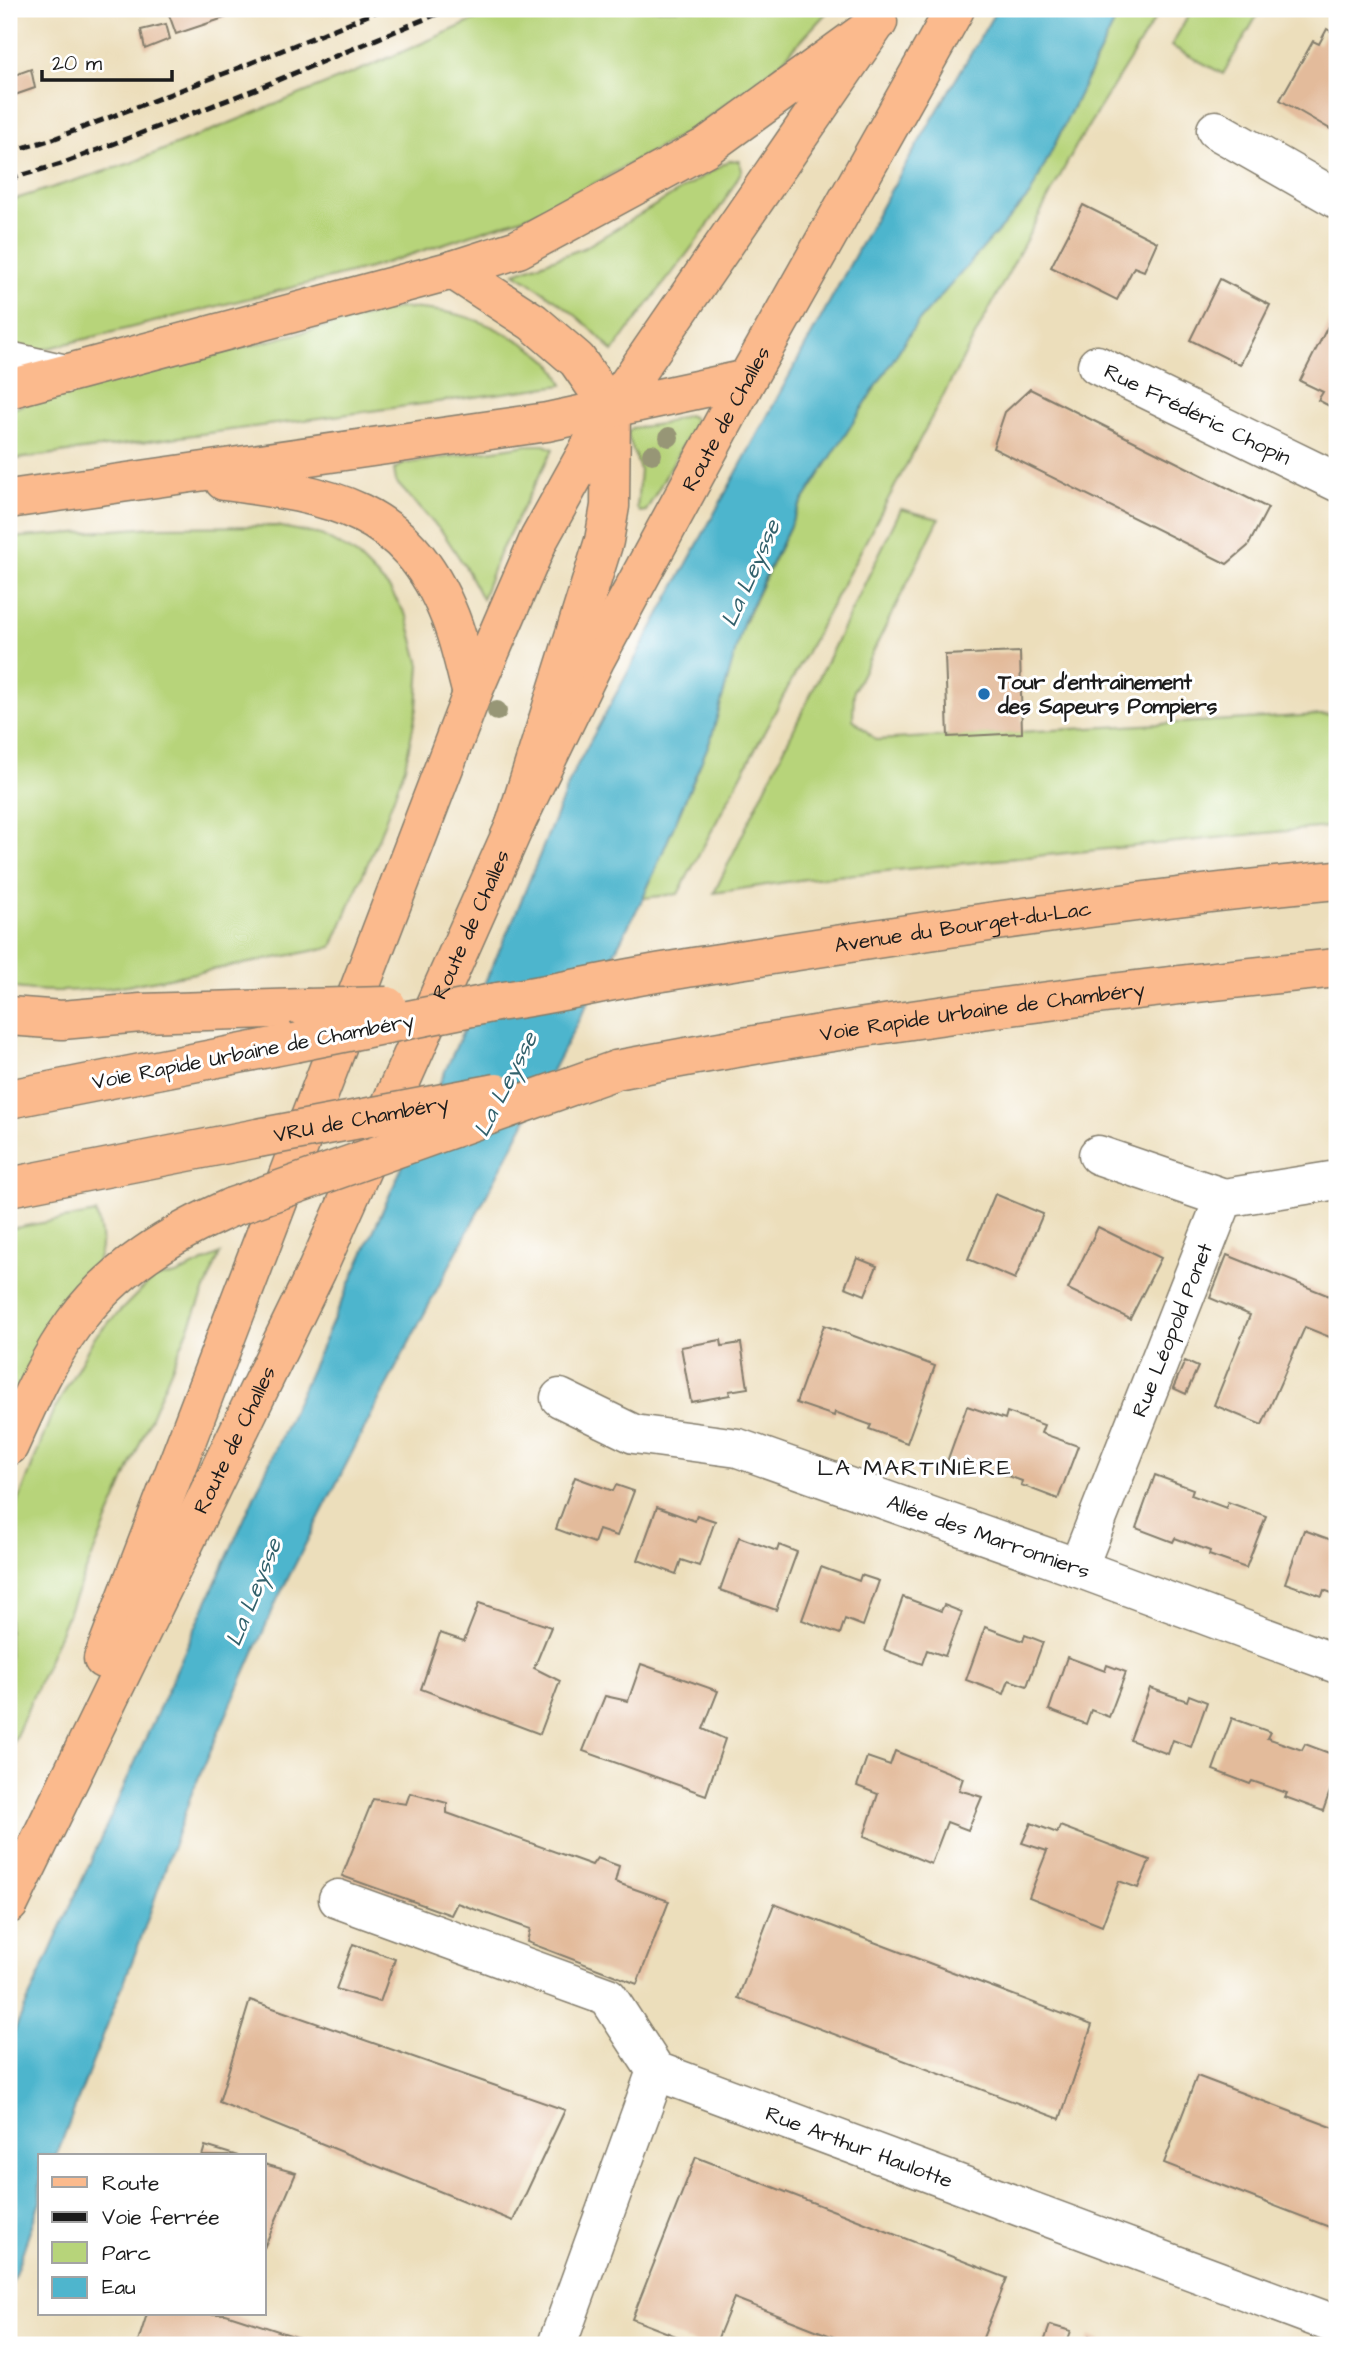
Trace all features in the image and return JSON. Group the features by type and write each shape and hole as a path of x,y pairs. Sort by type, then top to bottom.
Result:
{"main road":[{"name":"Route de Challes","path":"10,1901 317,1270 515,825 595,660 747,379 955,9"},
{"name":"Route de Challes","path":"10,1901 472,694 539,539 611,410 882,15"},
{"path":"9,389 453,270 518,249 706,147 882,15"},
{"path":"453,270 533,322 577,360 611,410 610,506 604,541 515,825"},
{"path":"9,499 547,422 747,379"},
{"path":"173,474 318,496 350,506 382,525 413,551 436,584 452,620 472,694"},
{"name":"Avenue du Bourget-du-Lac","path":"300,1025 503,1001 671,970 1083,908 1337,880"},
{"name":"Voie Rapide Urbaine de Chambéry","path":"623,1069 797,1038 950,1015 1216,980 1337,968"},
{"path":"9,1016 62,1020 141,1013 300,1025"},
{"name":"Voie Rapide Urbaine de Chambéry","path":"9,1099 300,1025"},
{"path":"9,1446 59,1345 75,1322 98,1295 139,1258 172,1235 232,1208 623,1069"},
{"name":"VRU de Chambéry","path":"9,1186 623,1069"}],"street":[{"path":"1216,130 1337,198"},
{"path":"9,361 66,374"},
{"name":"Rue Frédéric Chopin","path":"1097,365 1337,482"},
{"path":"1098,1155 1224,1198 1337,1180"},
{"name":"Rue Léopold Ponet","path":"1078,1568 1224,1198"},
{"name":"Allée des Marronniers","path":"560,1398 634,1434 738,1448 1078,1568 1337,1664"},
{"path":"338,1899 608,1997 656,2071 557,2345"},
{"name":"Rue Arthur Haulotte","path":"656,2071 1337,2325"}],"green space":[{"path":"500,9 830,9 779,64 694,128 577,193 531,215 370,268 9,358 9,201 131,163 370,66"},
{"path":"1121,9 1161,9 1076,146 678,894 643,898 711,739 742,627 799,507 916,324 1030,195"},
{"path":"1192,9 1261,9 1223,74 1171,46"},
{"path":"729,161 739,161 742,170 728,194 697,241 613,352 591,328 515,273 584,248"},
{"path":"399,308 434,310 464,316 492,327 543,356 550,362 563,385 9,460 9,410 40,399"},
{"path":"688,415 694,418 693,427 646,511 640,512 637,508 640,470 627,433 632,428 662,424"},
{"path":"527,445 544,445 553,449 499,554 482,599 443,533 396,482 394,469 404,464"},
{"path":"901,509 939,519 854,690 853,719 876,740 1337,714 1337,826 806,879 714,893"},
{"path":"276,526 321,535 355,554 389,588 407,617 420,665 417,708 405,767 379,837 332,947 105,988 57,991 9,987 9,538 154,527"},
{"path":"96,1213 101,1239 97,1262 59,1313 9,1410 9,1229"},
{"path":"220,1254 9,1753 9,1527 51,1416 95,1336 142,1289 154,1278 176,1275"}],"water":[{"name":"La Leysse","path":"997,9 1121,9 1030,195 916,324 799,507 744,620 711,739 643,898 278,1598 191,1795 140,1941 57,2154 38,2154 38,2208 9,2291 9,2043 516,913 574,771 885,200"}],"building":[{"path":"167,9 251,9 176,34"},
{"path":"166,24 170,39 145,49 141,30"},
{"path":"1327,29 1337,35 1337,133 1280,100 1313,41 1319,44"},
{"path":"31,69 35,88 9,97 9,77"},
{"path":"1083,205 1157,242 1144,271 1134,267 1117,300 1051,267"},
{"path":"1220,279 1270,305 1240,365 1190,340"},
{"path":"1331,320 1337,323 1337,410 1318,400 1323,392 1300,381"},
{"path":"1030,389 1268,508 1248,546 1227,564 993,448 1005,412"},
{"name":"Tour d'entrainement des Sapeurs Pompiers","path":"1020,652 1022,733 948,737 945,655"},
{"path":"995,1194 1043,1214 1015,1279 968,1259"},
{"path":"1098,1227 1161,1258 1130,1319 1068,1289"},
{"path":"1227,1255 1337,1299 1337,1340 1305,1327 1262,1425 1214,1405 1250,1315 1210,1298"},
{"path":"857,1258 877,1266 865,1295 845,1287"},
{"path":"824,1325 935,1366 907,1443 869,1429 871,1425 835,1412 834,1416 796,1403"},
{"path":"721,1340 722,1346 741,1343 748,1388 729,1391 730,1395 691,1402 681,1347"},
{"path":"1185,1361 1198,1367 1186,1394 1173,1388"},
{"path":"967,1406 1005,1419 1007,1412 1044,1425 1041,1433 1078,1446 1058,1499 987,1468 986,1472 948,1459"},
{"path":"1155,1475 1193,1489 1191,1495 1226,1508 1228,1502 1266,1516 1246,1568 1209,1555 1210,1551 1175,1538 1173,1542 1136,1528"},
{"path":"575,1477 613,1491 616,1485 634,1491 617,1536 599,1530 594,1543 556,1529"},
{"path":"657,1507 695,1521 697,1515 715,1521 699,1566 681,1560 676,1574 638,1560"},
{"path":"1304,1530 1337,1542 1337,1595 1324,1590 1322,1596 1285,1583"},
{"path":"739,1537 777,1551 779,1545 797,1552 776,1610 720,1590"},
{"path":"821,1567 859,1581 861,1575 879,1581 863,1626 845,1619 840,1634 802,1620"},
{"path":"903,1597 941,1611 944,1605 962,1612 945,1656 927,1650 922,1664 884,1650"},
{"path":"479,1603 551,1627 534,1668 560,1681 540,1734 421,1689 440,1633 464,1641"},
{"path":"985,1627 1023,1641 1025,1635 1043,1642 1027,1686 1009,1680 1004,1694 966,1680"},
{"path":"1067,1657 1105,1671 1107,1665 1126,1672 1109,1717 1091,1710 1086,1724 1049,1710"},
{"path":"641,1664 718,1691 703,1729 725,1739 706,1795 583,1751 605,1696 628,1701"},
{"path":"1150,1688 1187,1701 1189,1695 1207,1702 1191,1747 1173,1740 1168,1754 1130,1740"},
{"path":"1232,1718 1270,1732 1267,1738 1302,1750 1305,1744 1337,1756 1337,1771 1323,1811 1285,1797 1287,1793 1252,1781 1250,1784 1213,1770"},
{"path":"895,1751 963,1778 959,1790 982,1797 968,1830 947,1822 931,1864 864,1836 878,1794 857,1786 867,1757 890,1765"},
{"path":"410,1793 447,1803 447,1813 592,1865 597,1858 619,1866 615,1882 669,1901 637,1984 527,1942 530,1929 457,1903 451,1915 342,1876 373,1799 406,1804"},
{"path":"1031,1823 1057,1833 1060,1826 1150,1860 1138,1888 1119,1881 1102,1926 1029,1897 1047,1851 1022,1843"},
{"path":"774,1904 1092,2025 1060,2119 738,1998"},
{"path":"353,1944 395,1959 380,2002 336,1989"},
{"path":"250,2000 565,2110 513,2221 219,2102"},
{"path":"1197,2076 1337,2129 1337,2230 1164,2163"},
{"path":"205,2146 231,2154 203,2154"},
{"path":"696,2157 1007,2278 980,2345 854,2345 734,2298 715,2345 699,2345 632,2319"},
{"path":"266,2165 296,2173 266,2243"},
{"path":"146,2316 232,2316 321,2345 137,2345"},
{"path":"1050,2325 1071,2331 1066,2345 1043,2345"},
{"path":"1089,2336 1112,2345 1087,2345"}],"railway":[{"path":"9,152 53,139 383,9"},
{"path":"9,179 61,164 256,89 449,9"}],"place":[{"name":"Tour d'entrainement des Sapeurs Pompiers","path":"984,694"}],"district":[{"name":"LA MARTINIÈRE","path":"915,1467"}]}
